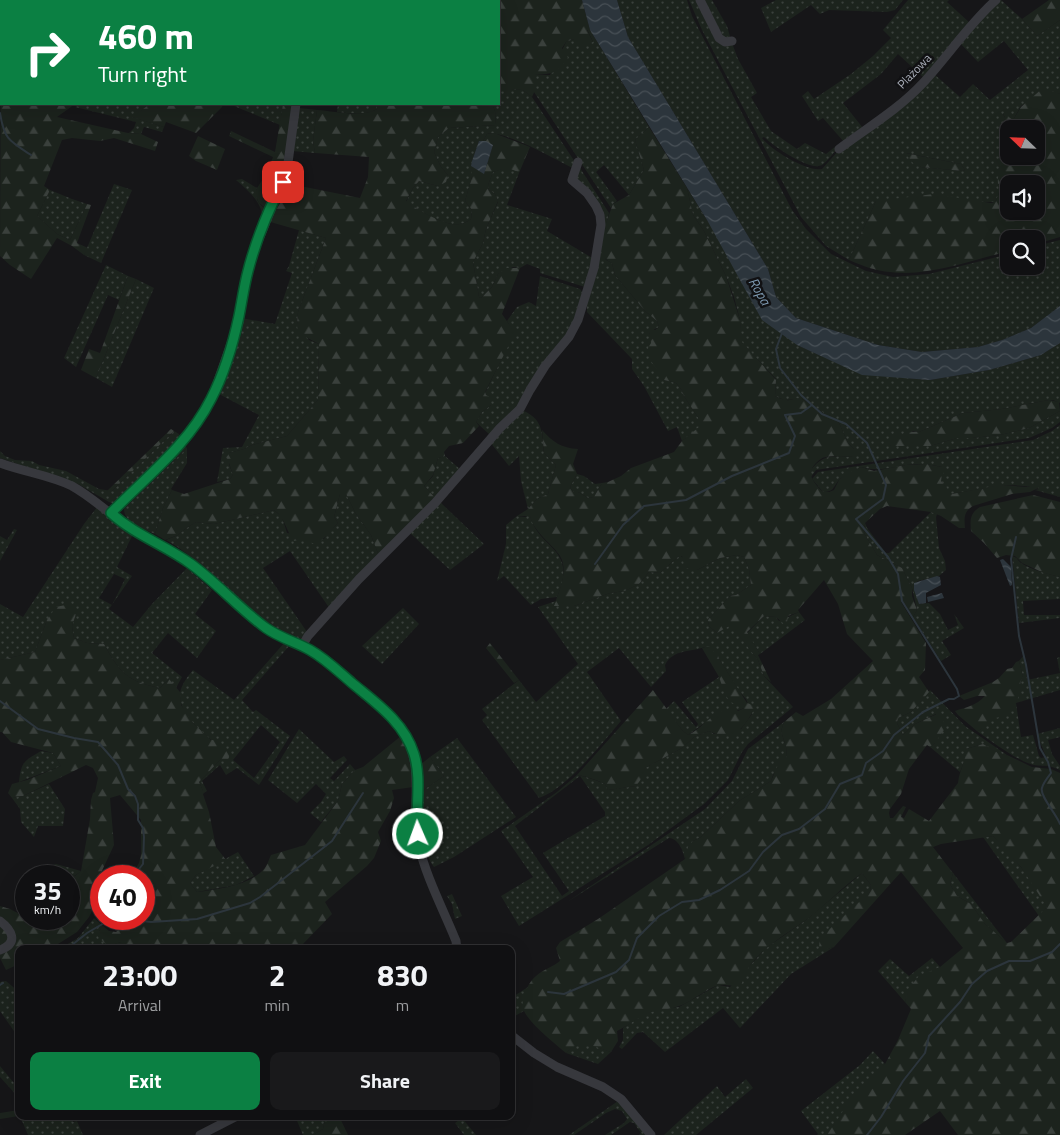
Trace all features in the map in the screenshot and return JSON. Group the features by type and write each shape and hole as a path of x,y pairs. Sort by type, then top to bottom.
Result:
{"street":[{"path":"700,0 719,38 724,42 732,41"},
{"name":"Plażowa","path":"839,149 922,84 984,11 996,0"},
{"path":"111,513 188,436 212,398 234,335 254,253 265,221 287,170 296,105"},
{"path":"302,646 308,636 359,579 436,503 500,428 520,409 545,366 569,338 578,320 594,268 601,224 596,206 587,193 572,180 578,162"},
{"path":"0,463 47,476 89,496 134,531 189,562 266,628 323,659 385,710 403,731 414,753 417,768 419,846 456,945"},
{"path":"0,921 10,928 12,937 5,948 0,950"},
{"path":"515,1038 557,1067 603,1088 621,1100 651,1135"},
{"path":"200,1135 229,1120"}],"green space":[{"path":"500,0 582,0 590,30 587,30 593,42 582,47 574,39 566,42 562,48 568,58 560,68 554,72 534,75 535,90 532,97 523,90 500,89"},
{"path":"617,0 687,0 692,16 792,210 806,229 831,254 866,271 893,277 929,274 1000,256 1000,275 1045,275 1045,244 1060,240 1060,306 1031,328 1002,340 978,347 922,352 878,345 796,318 776,297 768,269 628,37"},
{"path":"689,0 699,0 714,34 732,43 738,59 757,93 751,97 771,131 797,149 805,143 826,154 836,146 838,148 822,165 816,166 800,161 764,137 762,138 790,159 815,169 822,169 838,151 934,74 960,97 973,84 990,100 1028,70 1004,41 978,62 960,43 998,0 1001,0 1022,19 1037,36 1060,20 1060,57 1058,58 1060,60 1060,94 1049,91 1021,106 1013,120 1003,114 1005,120 1000,120 1001,165 998,180 1000,188 995,202 876,201 849,260 826,246 801,217 702,30","holes":["906,153 961,164 965,170 921,167"]},
{"path":"704,0 712,0 727,26 731,40 725,40"},
{"path":"776,0 903,0 895,10 887,12 829,10 820,14 811,5 771,32 761,8"},
{"path":"908,0 949,0 947,2 970,23 924,78 898,54 881,74 843,103 863,128 844,142 823,118 818,121 802,96 808,91 814,99 851,74 873,56 891,38 883,30"},
{"path":"1049,0 1060,0 1060,20 1037,36 1022,19"},
{"path":"587,29 590,30 649,127 635,140 644,170 629,195 604,165 596,172 617,201 611,208 534,92 534,75 550,75 566,42 574,39 593,42"},
{"path":"500,88 523,90 532,97 575,162 573,168 505,136 487,134 483,141 479,141 472,161 472,177 465,201 472,210 471,219 461,224 447,223 406,202 419,181 438,186 448,175 441,167 434,152 438,137 449,128 496,125 492,105 500,105"},
{"path":"1043,88 1060,94 1060,237 1045,241 1045,230 1000,230 1000,253 950,267 919,272 885,271 869,268 849,260 876,201 934,194 991,203 995,202 999,193 1000,164 1045,165 1045,120 1013,120 1021,107"},
{"path":"1,105 74,105 57,117 128,133 141,134 158,142 155,151 114,138 100,141 72,138 62,140 44,186 50,190 37,216 57,234 70,240 87,204 91,205 77,243 88,248 84,255 57,238 31,279 0,256"},
{"path":"79,105 149,105 133,117 164,127 162,132 144,127 141,134 129,133 134,128 136,122 75,107"},
{"path":"149,105 223,105 196,133 166,122 164,127 132,117"},
{"path":"231,105 283,105 280,125"},
{"path":"283,105 293,105 285,171 268,210 259,203 255,194 267,173 273,157 229,136 231,131 275,152"},
{"path":"338,105 377,105 377,109 363,113 337,112"},
{"path":"377,105 492,105 496,125 449,128 438,137 434,152 441,167 448,175 446,182 438,186 419,181 406,201 425,213 447,223 461,224 471,219 472,210 465,201 472,177 471,166 484,173 493,145 483,141 487,134 494,133 530,147 519,173 507,169 493,172 488,185 489,190 495,194 498,201 486,229 483,243 473,262 479,297 481,298 492,287 498,274 507,268 520,268 502,314 515,333 485,392 491,398 491,405 482,412 476,422 479,426 463,443 449,446 444,452 445,456 438,458 433,475 424,486 437,500 379,556 371,535 356,514 346,494 340,494 334,517 338,523 316,544 301,540 294,541 281,516 274,510 214,524 196,522 178,535 165,540 155,534 163,508 172,490 184,494 230,479 233,475 227,457 229,453 287,436 318,400 319,344 298,333 297,325 298,312 326,238 267,221 285,183 360,198 368,177 369,157 315,153 313,141 317,110 364,113 377,109"},
{"path":"299,108 317,110 313,141 315,153 292,151"},
{"path":"1003,113 1013,120 1005,120"},
{"path":"649,127 687,188 693,215 704,231 726,276 740,320 742,342 776,380 775,396 786,400 802,399 839,423 848,443 854,449 854,457 825,457 813,467 811,471 812,478 823,492 834,490 839,480 846,474 861,467 874,471 906,465 926,464 942,467 946,470 942,475 941,481 952,494 1000,485 1027,487 1040,483 1042,486 1030,492 1012,494 973,506 965,515 965,528 959,528 931,512 887,506 880,509 865,523 864,533 877,555 902,568 912,588 912,596 917,610 913,617 903,601 901,602 926,643 925,670 919,677 929,692 911,712 898,718 897,723 903,735 915,724 937,714 941,716 946,727 935,743 930,747 927,745 909,769 901,794 890,809 890,818 893,818 903,806 906,807 901,817 904,818 909,809 929,821 958,783 966,749 983,744 1005,757 1007,755 1032,767 1051,769 1060,773 1060,1135 958,1135 940,1111 905,1135 827,1135 853,1096 885,1064 911,1009 905,1002 909,988 919,976 940,967 963,948 901,872 834,947 827,949 819,948 820,938 870,892 871,885 862,873 806,920 759,955 745,973 742,983 735,986 716,986 682,1005 644,1015 617,1031 618,1041 611,1052 583,1044 577,1045 566,1053 537,1028 524,1011 523,998 530,983 538,974 560,961 556,948 560,942 598,919 685,859 688,847 693,841 701,837 739,801 771,781 780,760 787,757 781,731 784,722 796,712 803,716 831,699 873,661 847,634 838,604 824,580 798,610 799,612 788,616 787,622 784,624 776,617 764,616 747,632 760,654 758,655 771,682 764,676 758,660 731,625 717,633 709,626 708,620 730,596 736,595 751,585 749,569 744,557 737,555 720,558 697,570 685,568 682,556 679,556 660,573 649,572 639,584 625,591 610,593 574,606 554,606 562,581 563,562 556,551 536,529 530,516 517,516 528,509 537,499 548,494 556,465 544,453 542,430 558,444 578,449 573,464 577,474 570,487 573,492 578,492 588,498 594,497 602,483 621,476 631,468 674,452 682,441 699,427 699,419 681,389 676,383 664,380 651,361 648,348 651,343 649,332 650,328 655,330 659,327 657,321 645,311 615,275 612,263 604,257 602,251 601,245 604,230 613,204 629,195 644,170 635,140","holes":["993,836 1021,867 1047,907 1011,942 1007,943 985,924 971,904 957,896 950,884 953,873 933,847 941,844"]},
{"path":"198,136 225,149 217,170 189,156"},
{"path":"905,153 961,164 965,170 921,167 913,163"},
{"path":"578,165 609,213 605,229 575,178"},
{"path":"505,168 513,169 519,173 507,205 552,219 547,231 594,259 585,287 540,273 540,269 527,264 520,268 513,267 498,274 492,287 481,298 479,297 473,262 483,243 486,229 498,202 495,194 489,190 488,185 493,172"},
{"path":"242,179 257,188 256,195 258,201 268,210 263,223 259,204 236,180"},
{"path":"114,184 132,190 101,263 84,255"},
{"path":"687,188 707,220 797,345 862,374 930,380 989,370 1041,355 1060,343 1060,403 1049,400 1002,409 963,413 919,432 913,431 890,446 930,446 957,438 1000,435 1029,428 1060,411 1060,422 1052,428 1029,438 816,470 811,477 810,471 824,458 854,457 854,449 848,443 839,423 802,399 784,400 775,396 776,379 741,342 740,320 734,297 704,231 693,215"},
{"path":"50,190 87,204 70,240 57,234 37,216"},
{"path":"299,230 326,238 298,312 297,325 309,340 319,344 318,400 287,436 229,453 229,464 233,475 230,479 217,482 223,448 242,447 259,415 217,393 241,318 275,324 292,273 286,271"},
{"path":"601,247 606,260 612,263 615,275 645,311 657,321 659,327 649,332 664,380 676,383 699,419 700,427 682,441 677,427 668,431 644,386 632,369 632,359 587,312 587,304"},
{"path":"106,265 128,276 119,300 108,295 76,367 64,358"},
{"path":"128,276 136,279 96,378 81,370 89,349 100,353"},
{"path":"540,276 580,289 583,293 577,318 518,409 491,436 476,422 482,412 491,405 485,393 514,333 507,321 517,307 529,302 536,306"},
{"path":"136,279 154,288 112,387 96,378"},
{"path":"1049,400 1059,402 1060,411 1029,428 1000,435 957,438 930,446 891,446 888,443 888,440 896,436 919,432 963,413 1002,409"},
{"path":"524,411 539,423 544,453 556,465 548,494 537,499 528,509 521,481 519,456 509,466 490,442"},
{"path":"1060,425 1060,497 1035,490 1039,489 1035,487 1015,485 997,486 951,494 941,481 942,467 924,464 883,469 861,467 841,478 833,489 827,492 823,492 812,479 818,472 1033,440"},
{"path":"171,429 174,431 112,491 107,491"},
{"path":"174,431 181,438 115,504 78,484 0,458 0,451 5,456 15,460 32,461 39,465 66,471 99,489 112,491"},
{"path":"183,444 187,448 124,509 125,503"},
{"path":"187,448 187,463 171,489 155,534 131,522 127,518 124,509"},
{"path":"445,456 461,470 437,500 424,486 433,476 438,458"},
{"path":"577,474 584,476 595,484 602,483 594,497 588,498 578,492 573,492 570,487"},
{"path":"340,494 346,494 356,514 371,535 379,556 330,609 290,551 263,568 307,632 299,640 263,619 200,564 166,540 178,535 196,522 214,524 274,510 282,517 287,533 324,539 338,523 334,517"},
{"path":"1033,495 1060,502 1060,577 1044,573 1022,563 1015,556 1006,555 997,558 971,531 971,517 980,507"},
{"path":"440,502 484,544 450,570 410,533"},
{"path":"98,506 133,534 117,567 132,576 113,604 125,579 114,574 99,598 112,605 109,609 133,627 152,604 187,568 212,590 195,614 216,631 197,658 168,633 152,653 182,677 176,688 169,679 160,688 140,683 120,669 104,644 87,643 74,638 72,626 76,614 47,620 35,652 0,660 0,604 23,617 84,524"},
{"path":"931,512 937,514 939,548 945,561 946,570 939,576 918,581 914,584 919,604 929,603 940,614 948,630 958,625 954,614 964,628 942,641 951,655 941,661 913,617 917,610 912,588 902,568 877,555 864,533 865,523 886,553 889,553"},
{"path":"530,515 534,527 555,550 563,568 562,581 557,597 541,599 531,605 504,576 497,581 506,544 506,525 517,516 525,517"},
{"path":"14,529 17,530 0,561 0,536 7,540"},
{"path":"737,555 744,557 749,569 751,585 736,595 730,596 708,620 709,626 717,633 731,624 758,660 764,676 793,707 748,744 728,780 704,804 648,845 519,926 501,896 533,877 501,831 557,792 577,775 605,784 608,790 636,786 645,768 682,748 694,737 709,731 714,734 741,729 752,714 746,699 718,657 705,647 673,656 665,665 666,671 651,687 619,648 587,672 621,721 594,753 572,775 550,793 539,798 482,720 487,715 482,709 519,680 536,702 578,664 538,607 556,601 555,606 574,606 610,593 625,591 639,584 649,572 660,573 679,556 697,570 720,558","holes":["580,776 605,812 605,816 543,853 569,891 562,896 515,826"]},
{"path":"1012,556 1030,568 1060,577 1060,599 1023,601 1024,615 1060,615 1060,618 1019,623"},
{"path":"70,604 76,614 72,626 74,638 87,643 104,644 120,669 140,683 160,688 169,679 180,692 181,705 193,723 211,740 218,740 221,748 231,752 228,759 221,759 199,782 209,812 216,847 226,860 196,875 190,883 197,892 241,883 258,875 264,869 271,855 305,845 338,801 342,784 355,770 363,767 401,736 409,757 413,787 392,790 394,798 390,811 378,832 381,841 374,858 325,902 332,914 302,945 122,945 121,942 107,945 98,937 100,930 116,932 118,930 155,930 155,865 138,865 141,855 141,820 120,795 110,798 114,845 105,865 90,865 90,915 80,928 80,872 90,819 91,800 98,778 93,768 86,765 23,796 12,798 8,793 12,784 61,766 53,753 11,742 0,732 0,660 35,652 47,620 56,607"},
{"path":"403,608 419,624 382,664 362,646"},
{"path":"799,612 805,620 760,654 747,633 764,616 776,617 779,621"},
{"path":"285,642 290,645 242,700 253,712 256,710 290,736 259,785 237,768 226,775 220,765 202,781 207,791 204,793 199,782 221,759 221,748 188,717 183,709 180,693 185,681 193,670 234,700","holes":["261,725 280,742 254,778 233,760"]},
{"path":"490,643 519,680 514,683 486,648"},
{"path":"709,646 747,703 753,705 754,710 741,729 731,735 725,736 709,731 694,737 682,748 645,768 644,775 636,786 608,790 605,784 577,775 653,690 682,730 688,735 711,717 724,710 738,711 744,708 744,705 730,702 725,694 719,677 702,648"},
{"path":"1024,655 1027,680 1060,673 1060,690 1016,703 1023,676 1019,661"},
{"path":"1060,657 1060,673 1057,658"},
{"path":"1019,661 1023,676 1020,682 1018,700 1006,713 994,718 977,731 955,711 974,704 985,696 964,700 959,696 993,682"},
{"path":"719,677 731,698 745,705 744,708 703,724 688,735 666,709 674,701 696,727 698,724 682,702"},
{"path":"930,690 965,726 1007,755 1005,758 983,744 966,749 966,757 960,772 930,747 935,743 936,714 915,724 903,735 897,723 898,718 911,712"},
{"path":"1016,703 1021,737 1033,735 1041,758 1046,757 1037,734 1060,728 1060,737 1048,740 1060,770 1020,760 977,731"},
{"path":"784,722 781,731 787,757 773,775 771,781 739,801 701,837 693,841 685,859 678,843 669,838 567,902 705,809 732,781 748,749"},
{"path":"299,729 334,762 344,756 347,760 330,778 334,781 350,764 355,770 342,784 338,801 321,822 310,813 326,794 316,784 297,803 268,780"},
{"path":"457,738 516,817 454,857 434,867 424,841 422,791 444,776 430,757"},
{"path":"41,751 53,753 61,766 19,782 24,763"},
{"path":"430,757 444,776 422,791 420,765"},
{"path":"49,784 65,809 63,826 38,826 34,837 21,822 20,809 12,798 23,796"},
{"path":"993,836 1023,870 1042,897 1047,907 1039,916 983,837"},
{"path":"238,852 254,876 236,885 197,892 190,883 196,875"},
{"path":"862,873 871,885 870,892 827,949 834,947 791,974 740,1028 723,1008 665,1052 643,1032 637,1033 622,1049 619,1047 623,1040 623,1028 644,1014 656,1010 679,1007 718,985 730,987 766,948 806,920"},
{"path":"953,873 1007,943 985,924 971,904 957,896 950,884"},
{"path":"452,894 462,916 455,919 452,904 447,896"},
{"path":"0,906 15,912 15,930 79,930 56,945 15,945 15,966 6,970 0,958"},
{"path":"90,923 90,930 100,930 114,944 121,942 122,945 66,945 78,938"},
{"path":"932,958 940,967 914,982 905,1002 878,971 890,959 909,976"},
{"path":"6,981 15,989 15,1033 0,1011 0,982"},
{"path":"528,987 523,1004 524,1011 515,1016 515,995"},
{"path":"580,1044 589,1044 611,1052 598,1064 566,1053 572,1047"},
{"path":"873,1051 885,1064 827,1135 817,1135 801,1111 860,1065"},
{"path":"0,1066 15,1084 15,1094 0,1077"},
{"path":"746,1079 753,1088 696,1135 664,1135 717,1086 725,1097"},
{"path":"618,1101 649,1135 639,1135 641,1133 634,1123 630,1122 611,1135 605,1135 627,1119 622,1111 615,1109 574,1135 569,1135"},
{"path":"15,1111 15,1117 0,1119 0,1113"},
{"path":"22,1120 77,1121 83,1135 28,1135"},
{"path":"297,1120 325,1120 323,1129 313,1135 303,1135"},
{"path":"325,1120 341,1120 348,1135 313,1135 323,1129"},
{"path":"464,1120 476,1135 464,1135 455,1123"}],"water":[{"name":"Ropa","path":"582,0 617,0 628,37 768,269 776,297 796,318 878,345 922,352 978,347 1002,340 1031,328 1060,306 1060,343 1041,355 989,370 930,380 862,375 797,345 762,320 707,220 590,30"},
{"path":"479,141 486,141 493,145 484,174 471,166"},
{"path":"1003,559 1011,567 1012,585 1010,586 1000,560"},
{"path":"937,576 940,577 941,585 926,593 926,603 919,604 914,590 914,583"},
{"path":"942,593 944,598 928,602 927,597"}],"waterway":[{"path":"0,113 3,129 6,134 17,146 31,155"},
{"path":"548,992 564,994 616,972 629,960 637,938 659,916 682,902 699,900 720,890 749,871 763,852 782,835 799,829 825,809 840,784 862,775 866,763 883,751 894,735 923,712 959,696 957,689 902,601 898,574 888,557 856,519 883,499 886,485 867,443 846,424 822,414 801,395 780,368 776,349 782,333"},
{"path":"595,564 623,525 644,506 686,500 732,476 789,453 795,436 785,415 801,413 812,405"},
{"path":"1016,537 1011,559 1019,636 1026,665 1040,748 1048,762 1051,773 1043,784 1042,791 1060,824"},
{"path":"0,701 38,729 98,742 118,765 128,789 135,796 138,804 138,820 143,828 144,837 142,865"},
{"path":"155,922 197,919 250,903 260,897 332,841 363,793"},
{"path":"72,945 92,930"},
{"path":"867,1135 881,1117 903,1081 925,1053 929,1036 960,1002 972,984 987,971 1009,961 1030,961 1052,952 1060,944"}],"route":[{"path":"283,182 262,228 248,272 234,335 212,398 188,436 111,513 134,531 189,562 266,628 280,637 312,651 385,710 403,731 414,753 417,768 418,834"}]}
